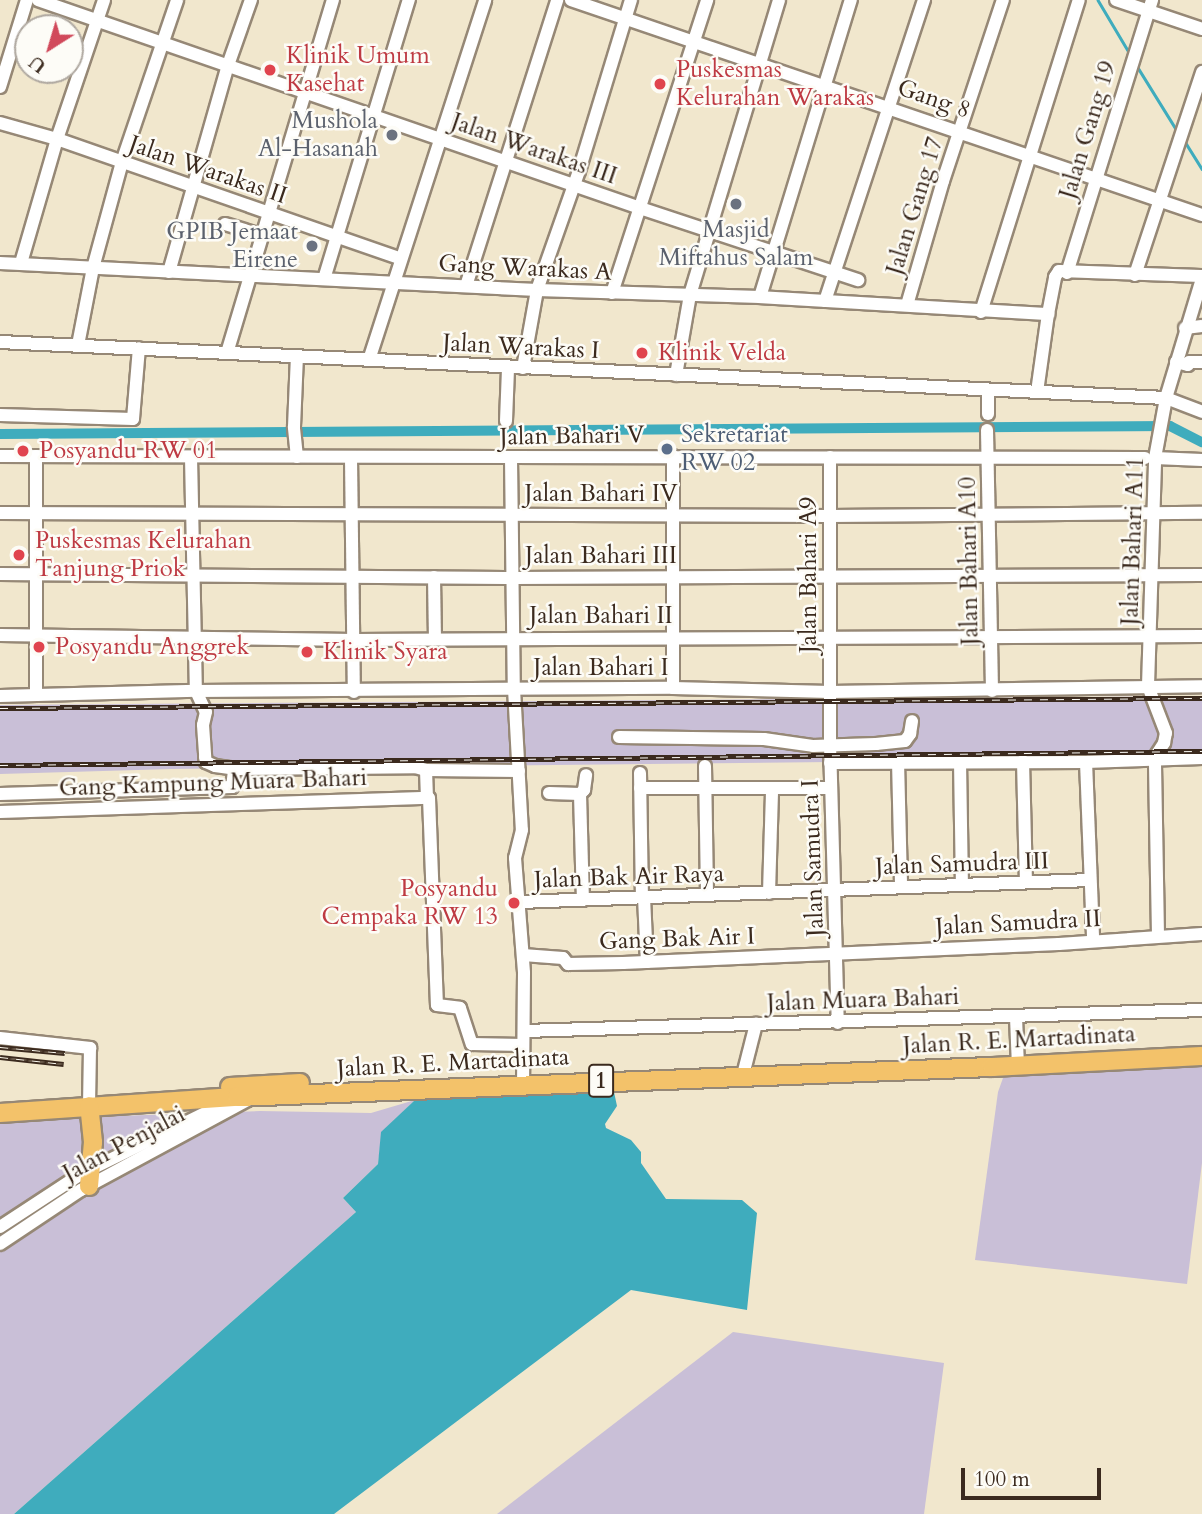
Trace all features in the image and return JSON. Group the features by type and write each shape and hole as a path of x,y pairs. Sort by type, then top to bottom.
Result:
{"highway":[{"name":"Jalan R. E. Martadinata","path":"1018,1061 1202,1049"},
{"name":"Jalan R. E. Martadinata","path":"0,1102 89,1101 523,1080 1202,1056"},
{"name":"Jalan R. E. Martadinata","path":"0,1113 89,1101"},
{"path":"89,1101 93,1142 90,1178"}],"street":[{"path":"0,87 27,0"},
{"name":"Jalan Warakas III","path":"38,0 227,68 858,279"},
{"path":"21,263 57,139 104,0"},
{"path":"78,345 93,268 122,162 177,0"},
{"path":"169,272 227,68 251,0"},
{"path":"227,353 333,0"},
{"path":"324,279 409,0"},
{"path":"369,360 438,138 485,0"},
{"path":"466,286 557,0"},
{"name":"Gang 8","path":"571,0 1202,215"},
{"path":"523,368 537,290 574,185 631,0"},
{"path":"612,293 707,0"},
{"path":"676,375 690,295 779,0"},
{"path":"760,297 851,0"},
{"path":"825,301 924,0"},
{"name":"Jalan Gang 17","path":"908,305 1003,0"},
{"path":"981,312 1079,0"},
{"path":"1116,0 1150,5 1202,29"},
{"name":"Jalan Gang 19","path":"1048,314 1055,277 1059,271 1067,273 1094,177 1150,5"},
{"path":"1135,275 1184,134 1202,72"},
{"name":"Jalan Warakas II","path":"0,122 57,139 401,259"},
{"path":"225,224 262,235"},
{"name":"Gang Warakas A","path":"0,263 537,290 760,297 1048,314"},
{"path":"1067,273 1202,278"},
{"name":"Jalan Bahari A11","path":"1148,686 1151,636 1152,455 1185,328 1199,300 1202,278"},
{"path":"1037,393 1048,314"},
{"path":"1185,328 1202,326"},
{"name":"Jalan Warakas I","path":"0,342 1037,393 1165,403 1202,412"},
{"path":"0,415 131,420 135,347"},
{"path":"296,451 294,427 298,356"},
{"path":"1176,362 1188,365 1189,362 1202,362"},
{"path":"506,421 508,368"},
{"path":"988,391 988,414"},
{"name":"Jalan Bahari A10","path":"987,430 992,691"},
{"name":"Jalan Bahari V","path":"0,456 191,457 296,451 351,458 988,458 1152,455 1202,460"},
{"path":"36,456 36,695"},
{"path":"673,456 673,688"},
{"path":"191,457 197,638 196,691 206,712 203,725 206,762 237,769"},
{"name":"Jalan Bahari A9","path":"830,457 831,692"},
{"path":"351,458 354,692"},
{"path":"511,458 514,689 522,836 515,858 520,902"},
{"name":"Jalan Bahari IV","path":"0,513 830,516 1202,513"},
{"name":"Jalan Bahari III","path":"0,574 513,578 1202,575"},
{"path":"435,577 435,639"},
{"name":"Jalan Bahari II","path":"0,635 354,640 1202,636"},
{"path":"1148,686 1166,730 1164,743 1155,757 1158,936"},
{"name":"Jalan Bahari I","path":"0,696 196,691 673,688 831,692 1202,686"},
{"name":"Jalan Samudra I","path":"831,692 830,762 838,1023"},
{"path":"618,737 755,738 813,746 905,741 910,734 912,722"},
{"path":"830,762 1086,762 1155,757 1202,758"},
{"path":"898,761 901,887"},
{"path":"960,761 962,885"},
{"path":"1023,761 1026,882"},
{"path":"1086,762 1093,940"},
{"name":"Gang Kampung Muara Bahari","path":"0,794 232,787 234,771 237,769 415,766 426,771 519,771"},
{"path":"705,766 707,895"},
{"path":"426,771 427,797"},
{"path":"640,773 647,962"},
{"path":"583,900 580,794 584,790 586,775"},
{"path":"232,787 233,803"},
{"path":"640,788 831,788"},
{"path":"769,892 772,789"},
{"path":"549,793 580,794"},
{"name":"Gang Kampung Muara Bahari","path":"0,812 427,797"},
{"name":"Jalan Muara Bahari","path":"427,797 431,799 436,1003 439,1007 460,1008 473,1045 524,1038 756,1024 1202,1010"},
{"name":"Jalan Samudra III","path":"836,890 1090,880"},
{"name":"Jalan Bak Air Raya","path":"523,1080 520,902 836,890"},
{"name":"Jalan Samudra II","path":"837,954 1202,934"},
{"name":"Gang Bak Air I","path":"523,956 564,958 568,964 837,954"},
{"path":"1017,1017 1018,1061"},
{"path":"743,1072 756,1024"},
{"path":"0,1038 90,1048 89,1101"},
{"name":"Jalan Penjalai","path":"0,1227 37,1200 90,1178 253,1091"},
{"name":"Jalan Penjalai","path":"0,1244 90,1178"}],"shaded area":[{"path":"1202,696 1202,758 172,769 0,774 0,705"},
{"path":"1202,1067 1202,1163 1187,1284 975,1260 998,1092 1003,1078 1013,1072"},
{"path":"415,1100 382,1132 378,1164 343,1198 356,1212 14,1514 0,1514 0,1120 260,1111 371,1113"},
{"path":"733,1332 944,1363 924,1514 497,1514"}],"water":[{"path":"614,1092 617,1106 605,1124 606,1128 631,1140 641,1152 641,1163 666,1199 742,1200 757,1213 747,1310 631,1290 334,1514 14,1514 356,1212 343,1198 378,1164 381,1132 415,1100"}],"waterway":[{"path":"1098,0 1130,54"},
{"path":"1137,66 1178,132"},
{"path":"1184,140 1202,169"},
{"path":"0,434 1170,426 1202,442"}],"railway":[{"path":"0,708 1202,698"},
{"path":"0,765 1202,751"},
{"path":"0,1047 65,1053"},
{"path":"0,1057 64,1064"}],"place":[{"name":"Klinik Umum Kasehat","path":"270,70"},
{"name":"Puskesmas Kelurahan Warakas","path":"660,84"},
{"name":"Mushola Al-Hasanah","path":"392,135"},
{"name":"Masjid Miftahus Salam","path":"736,204"},
{"name":"GPIB Jemaat Eirene","path":"312,246"},
{"name":"Klinik Velda","path":"642,353"},
{"name":"Sekretariat RW 02","path":"667,449"},
{"name":"Posyandu RW 01","path":"23,451"},
{"name":"Puskesmas Kelurahan Tanjung Priok","path":"19,555"},
{"name":"Posyandu Anggrek","path":"39,647"},
{"name":"Klinik Syara","path":"307,652"},
{"name":"Posyandu Cempaka RW 13","path":"514,903"}]}
